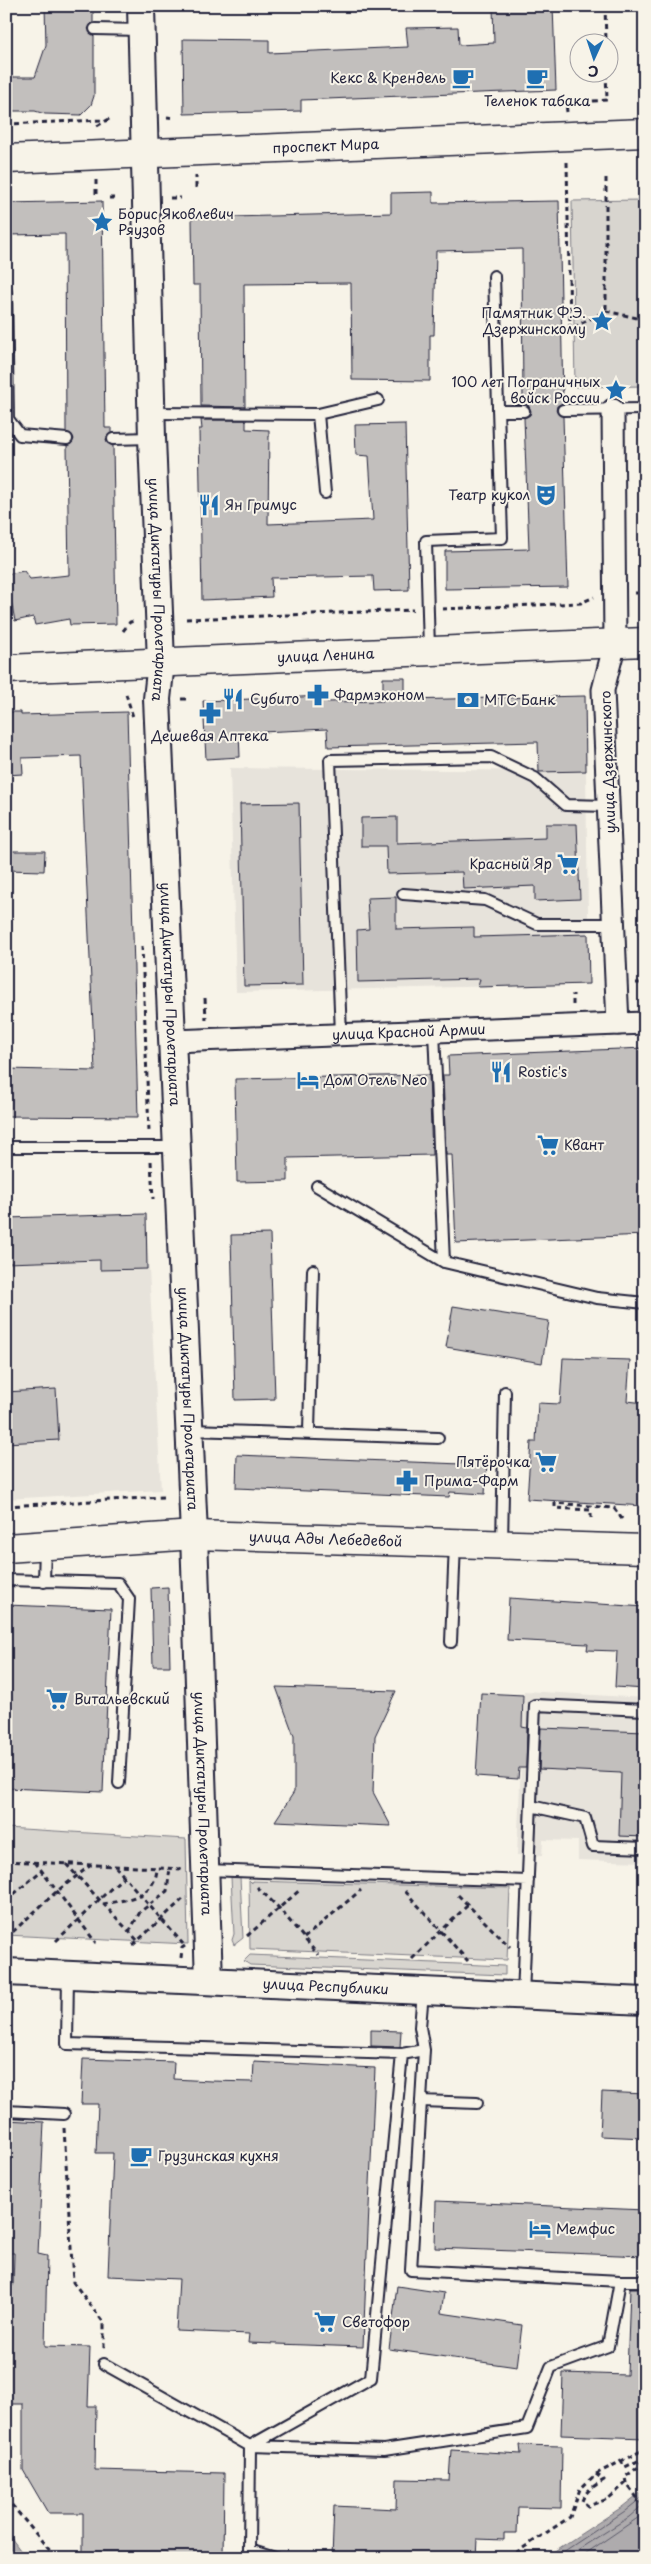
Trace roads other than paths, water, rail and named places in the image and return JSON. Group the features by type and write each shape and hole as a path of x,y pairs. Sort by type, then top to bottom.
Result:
{"main road":[{"name":"проспект Мира","path":"6,159 645,133"},
{"name":"улица Ленина","path":"6,669 645,642"},
{"name":"улица Ады Лебедевой","path":"6,1548 194,1536 645,1549"}],"street":[{"name":"улица Диктатуры Пролетариата","path":"142,18 152,426 161,662 157,700 194,1536 197,1870 209,1981"},
{"name":"улица Дзержинского","path":"613,410 615,643 603,690 618,1024"},
{"name":"улица Красной Армии","path":"173,1041 645,1023"},
{"name":"улица Республики","path":"6,1972 523,1997 645,2001"}],"lane":[{"path":"95,29 142,18"},
{"path":"429,651 426,541 502,538 494,276"},
{"path":"6,292 8,419 20,434 66,439"},
{"path":"112,439 152,426 318,414 378,400"},
{"path":"563,410 645,409"},
{"path":"498,411 524,411"},
{"path":"318,414 325,493"},
{"path":"341,1034 330,760 491,758 536,778 566,806 608,806"},
{"path":"403,894 485,900 537,924 614,924"},
{"path":"434,1031 444,1262"},
{"path":"6,1147 178,1147"},
{"path":"317,1186 444,1262 597,1298 645,1303"},
{"path":"309,1432 313,1270"},
{"path":"502,1545 505,1392"},
{"path":"190,1430 309,1432 438,1438"},
{"path":"451,1642 456,1544"},
{"path":"44,1582 45,1545"},
{"path":"6,1580 118,1583 129,1599 119,1783"},
{"path":"523,1997 535,1706 645,1710"},
{"path":"531,1806 585,1818 593,1846 645,1848"},
{"path":"197,1870 528,1881"},
{"path":"68,1976 67,2044 402,2054 424,2050"},
{"path":"423,1991 420,2027 424,2050 411,2270 645,2281"},
{"path":"250,2446 371,2378 402,2054"},
{"path":"421,2101 477,2103"},
{"path":"6,2110 64,2114"},
{"path":"104,2364 250,2446 384,2450 528,2428 551,2367 608,2346 620,2281"},
{"path":"250,2446 249,2550 275,2558"}],"water":[{"path":"645,2489 645,2558 544,2558 622,2507"},
{"path":"6,2531 26,2558 6,2558"}],"place":[{"name":"Кекс & Крендель","path":"463,78"},
{"name":"Теленок табака","path":"537,78"},
{"name":"Борис Яковлевич Ряузов","path":"102,222"},
{"name":"Памятник Ф.Э. Дзержинскому","path":"602,321"},
{"name":"100 лет Пограничных войск России","path":"616,390"},
{"name":"Театр кукол","path":"546,495"},
{"name":"Ян Гримус","path":"209,505"},
{"name":"Фармэконом","path":"318,695"},
{"name":"Субито","path":"233,699"},
{"name":"МТС Банк","path":"468,700"},
{"name":"Дешевая Аптека","path":"210,713"},
{"name":"Красный Яр","path":"568,864"},
{"name":"Rostic's","path":"501,1072"},
{"name":"Дом Отель Neo","path":"308,1080"},
{"name":"Квант","path":"548,1145"},
{"name":"Пятёрочка","path":"546,1462"},
{"name":"Прима-Фарм","path":"407,1481"},
{"name":"Витальевский","path":"57,1699"},
{"name":"Грузинская кухня","path":"141,2156"},
{"name":"Мемфис","path":"540,2229"},
{"name":"Светофор","path":"325,2322"}]}
